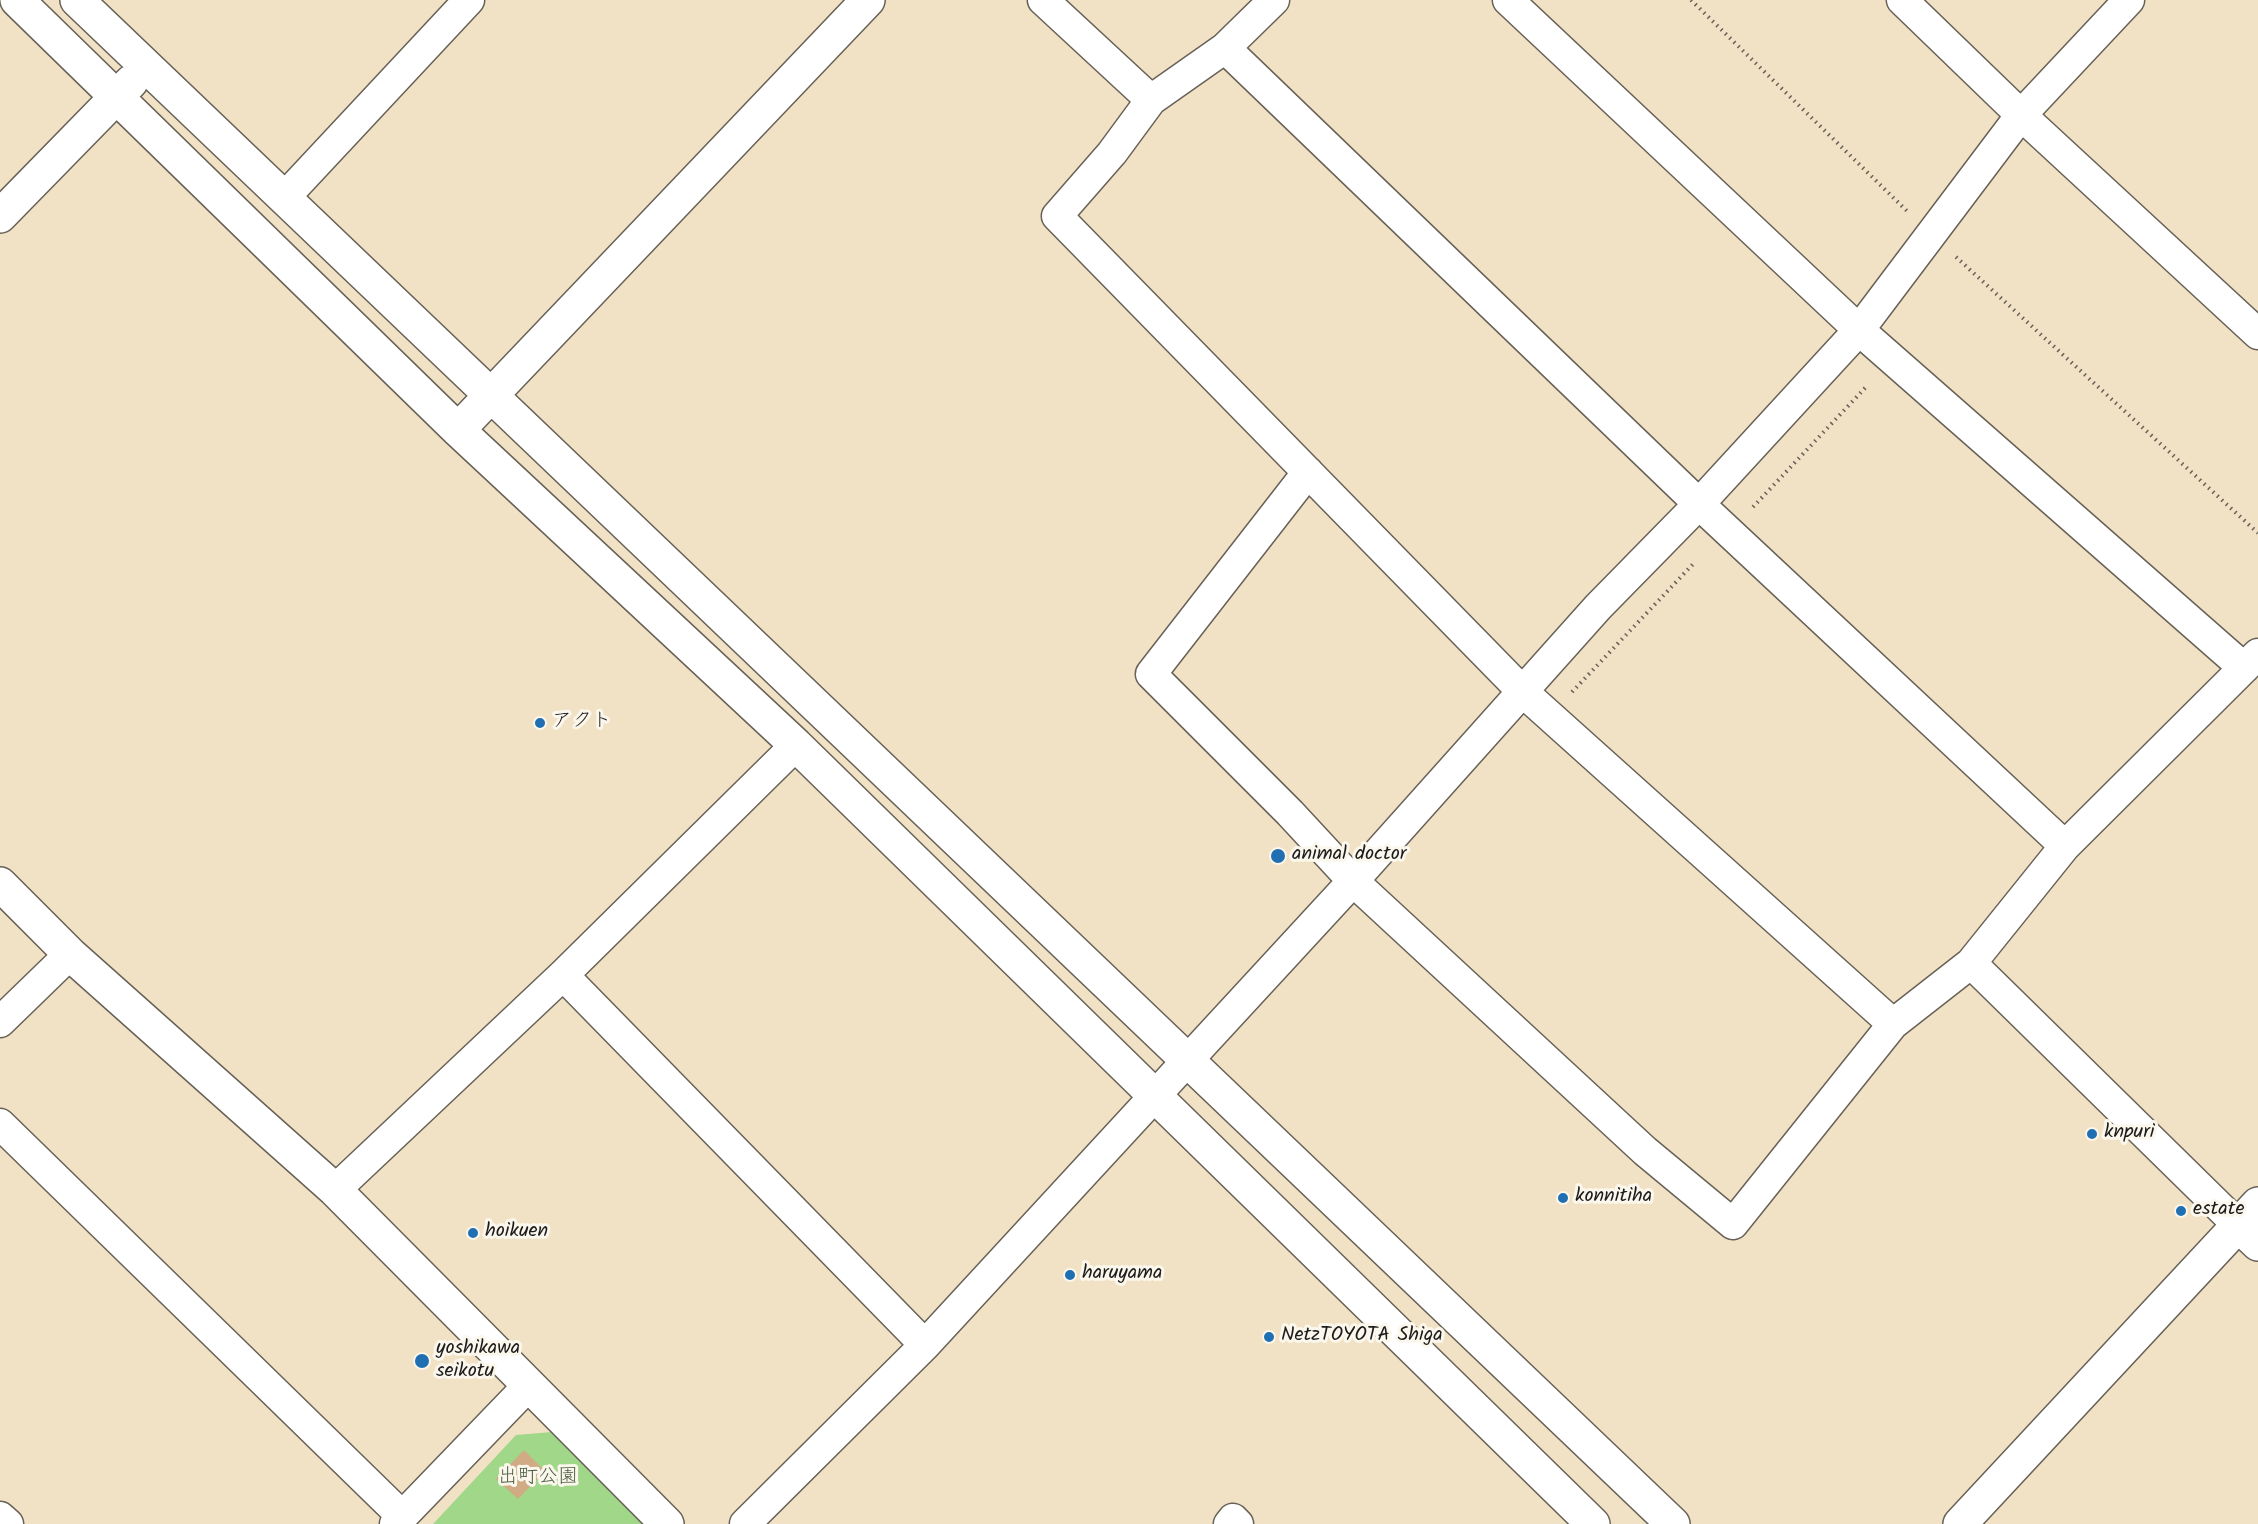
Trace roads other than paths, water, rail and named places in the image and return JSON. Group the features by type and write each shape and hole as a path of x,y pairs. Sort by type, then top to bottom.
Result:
{"street":[{"path":"17,0 458,430 796,745 1593,1524"},
{"path":"77,0 1673,1524"},
{"path":"284,198 469,0"},
{"path":"458,430 868,0"},
{"path":"1043,0 1151,100"},
{"path":"1274,0 1225,48 1151,100 1112,153 1057,216 1523,692 1893,1024"},
{"path":"1308,472 1151,674 1290,813 1353,881 1645,1151 1732,1224 1893,1024 1971,963 2065,846 2251,661 1859,330 1508,0"},
{"path":"1902,0 2021,115 2258,334"},
{"path":"745,1524 925,1345 1353,881 1598,607 1698,504 1859,330 2021,115 2129,0"},
{"path":"1225,48 1698,504 2065,846"},
{"path":"0,216 117,98 146,65"},
{"path":"335,1190 564,975 796,745"},
{"path":"0,884 70,954 335,1190 667,1524"},
{"path":"0,1022 70,954"},
{"path":"1960,1524 2251,1224 1971,963"},
{"path":"564,975 925,1345"},
{"path":"0,1124 398,1520 528,1386"},
{"path":"0,1517 8,1524"},
{"path":"1229,1524 1233,1519 1238,1524"}],"place":[{"name":"アクト","path":"540,723"},
{"name":"animal doctor","path":"1278,856"},
{"name":"knpuri","path":"2092,1134"},
{"name":"konnitiha","path":"1563,1198"},
{"name":"estate","path":"2181,1211"},
{"name":"hoikuen","path":"473,1233"},
{"name":"haruyama","path":"1070,1275"},
{"name":"NetzTOYOTA Shiga","path":"1269,1337"},
{"name":"yoshikawa seikotu","path":"422,1361"}],"park label":[{"name":"出町公園","path":"538,1479"}]}
